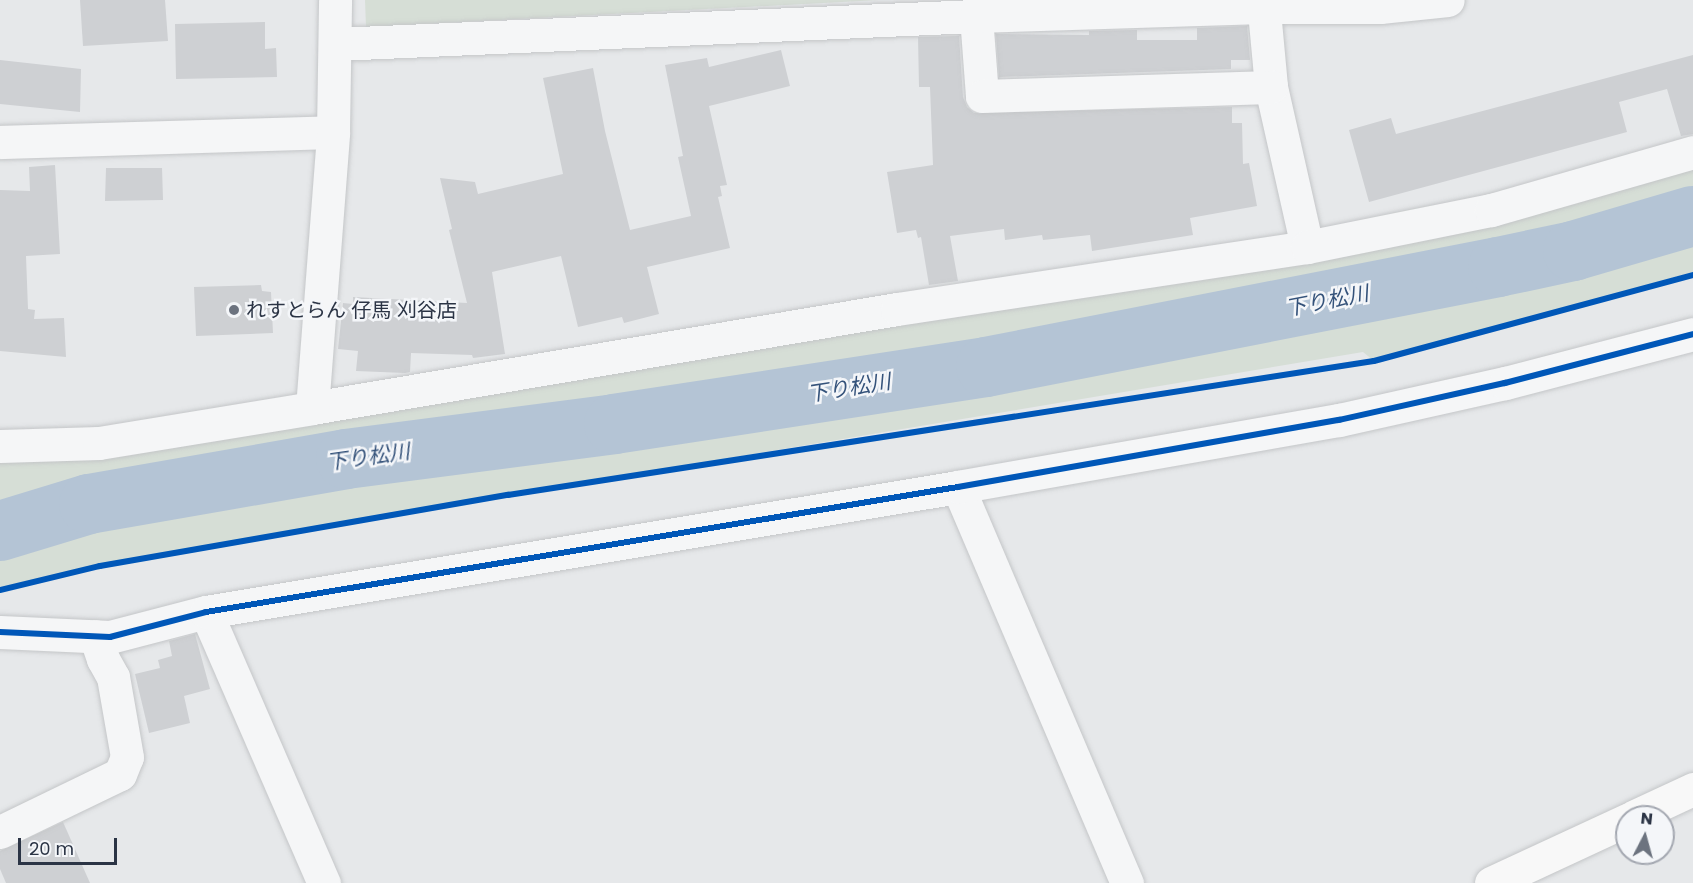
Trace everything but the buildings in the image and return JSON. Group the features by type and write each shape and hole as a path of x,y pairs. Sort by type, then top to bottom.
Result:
{"street":[{"path":"312,408 333,132 335,0"},
{"path":"336,44 1263,4 1379,4 1448,0"},
{"path":"1263,4 1270,87 1307,247"},
{"path":"976,16 982,96 1270,87"},
{"path":"0,142 333,132"},
{"path":"0,446 99,444 897,309 1307,247 1491,210 1693,152"},
{"path":"0,632 110,637 206,612 958,487 1339,420 1691,339"},
{"path":"958,487 1127,883"},
{"path":"206,612 324,883"},
{"path":"0,832 120,774 127,757 113,677 103,659 95,636"},
{"path":"1659,805 1693,789"},
{"path":"1491,883 1615,826"}],"shaded area":[{"path":"365,0 879,0 366,27"},
{"path":"1693,144 1693,272 1374,361 1363,352 508,495 89,568 0,590 0,448 1290,249"}],"waterway":[{"name":"下り松川","path":"0,531 89,504 346,459 614,424 986,367 1573,251 1693,216"}],"cycle path":[{"path":"0,590 100,566 508,495 1374,361 1693,275"},
{"path":"0,632 110,637 206,612 958,487 1339,420 1505,383 1693,334"}],"place":[{"name":"れすとらん 仔馬 刈谷店","path":"234,310"}]}
